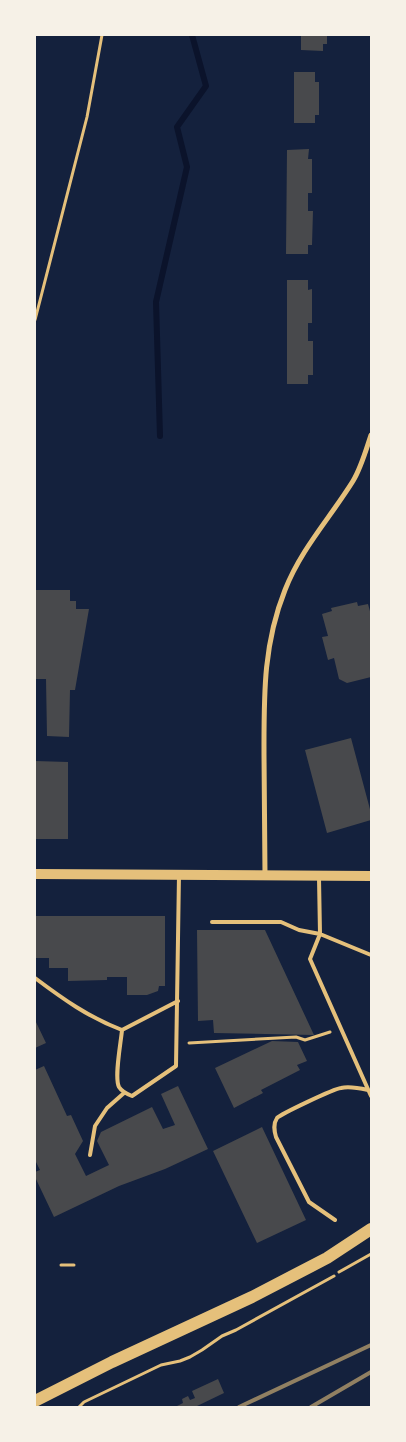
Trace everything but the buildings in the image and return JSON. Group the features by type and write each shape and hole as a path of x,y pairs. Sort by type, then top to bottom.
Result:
{"main road":[{"path":"35,874 371,876"},
{"path":"35,1401 112,1362 252,1297 327,1258 371,1229"}],"street":[{"path":"265,876 264,697 268,652 272,634 284,591 294,570 307,547 354,479 371,436"}],"lane":[{"path":"122,1030 117,1073 118,1086 124,1093 132,1096 176,1066 179,875"},
{"path":"319,876 320,934 310,959 371,1096"},
{"path":"212,922 281,922 299,930 320,934 371,955"},
{"path":"35,978 71,1005 102,1022 122,1030 178,1001"},
{"path":"335,1220 309,1202 276,1137 274,1125 278,1116 328,1092 341,1088 368,1090"},
{"path":"90,1155 94,1126 107,1108 124,1093"}],"path":[{"path":"35,320 87,117 102,35"},
{"path":"176,1044 296,1037 305,1040 341,1029"},
{"path":"79,1407 84,1402 162,1365 190,1357 222,1336 298,1296 371,1254"},
{"path":"61,1266 74,1265"}],"waterway":[{"path":"160,436 156,302 187,167 177,127 206,86 192,35"}],"railway":[{"path":"239,1407 371,1345"},
{"path":"311,1407 371,1372"}]}
